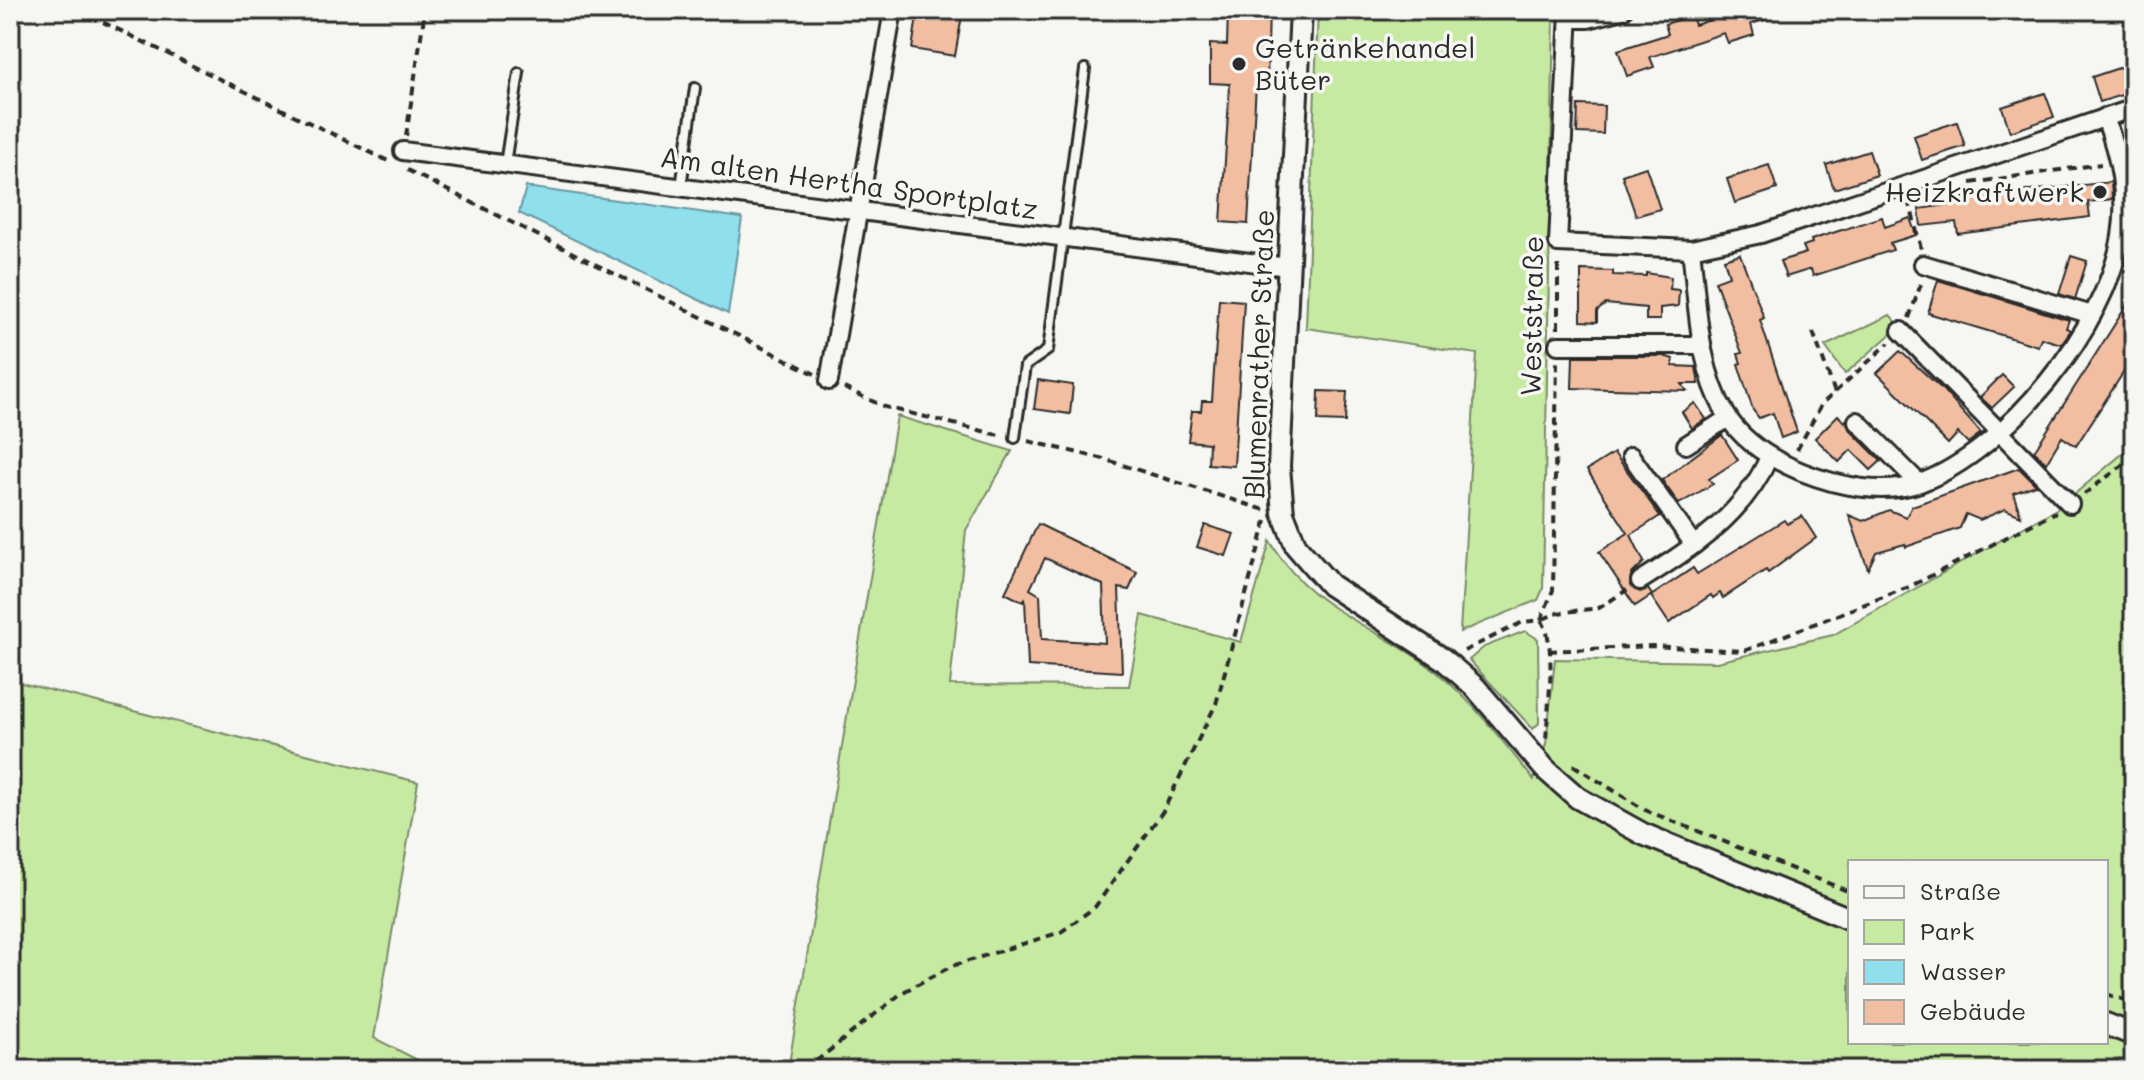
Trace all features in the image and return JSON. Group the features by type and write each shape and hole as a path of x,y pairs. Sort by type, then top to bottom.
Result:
{"street":[{"path":"829,381 856,210 893,10"},
{"name":"Blumenrather Straße","path":"1301,10 1279,467 1283,513 1296,546 1330,585 1443,659 1475,687 1545,769 1578,798 1643,834 1848,918"},
{"path":"1569,15 1588,19 1623,10"},
{"name":"Weststraße","path":"1558,243 1569,15"},
{"path":"1558,243 1691,249 1761,234 2134,108"},
{"path":"1691,249 1705,368 1728,418 1769,457 1820,479 1868,489 1919,483 1967,457 2000,430 2055,371 2092,315 2121,238 2125,198 2125,167 2105,117"},
{"name":"Am alten Hertha Sportplatz","path":"403,151 1288,267"},
{"path":"1923,264 2092,315"},
{"path":"1901,331 2070,504"},
{"path":"1558,345 1702,345"},
{"path":"1686,445 1728,418"},
{"path":"1857,421 1919,483"},
{"path":"1631,456 1694,545"},
{"path":"1640,581 1725,523 1761,476 1769,457"},
{"path":"2108,1025 2134,1035"}],"lane":[{"path":"1015,438 1025,366 1048,350 1085,69"},
{"path":"505,164 519,73"},
{"path":"681,187 695,88"}],"path":[{"path":"78,10 885,407 1100,458 1268,511"},
{"path":"403,151 425,10"},
{"path":"1968,184 2125,167"},
{"path":"1787,466 1822,404 1906,327 1925,273 1919,232 1904,186"},
{"name":"Weststraße","path":"1541,620 1553,590 1558,243"},
{"path":"1813,332 1835,393"},
{"path":"1549,651 1652,646 1744,651 1909,587 2070,504 2134,457"},
{"path":"805,1070 903,992 952,966 1061,932 1095,907 1163,811 1216,704 1263,530"},
{"path":"1465,662 1457,654 1523,622 1541,620 1557,613 1599,608 1640,581"},
{"path":"1538,736 1546,744 1549,651 1547,628 1541,620"},
{"path":"1566,760 1645,810 1848,891"},
{"path":"2108,995 2134,1003"}],"green space":[{"path":"1318,10 1554,10 1543,589 1538,600 1460,632 1477,354 1306,328"},
{"path":"1890,315 1900,326 1845,374 1825,346"},
{"path":"897,416 1012,451 966,530 950,685 1129,686 1142,615 1241,642 1270,541 1302,583 1340,612 1426,664 1456,689 1534,780 1546,744 1555,659 1717,662 1833,635 2058,508 2134,444 2134,1063 2130,1070 788,1070"},
{"path":"1525,631 1538,639 1539,723 1533,729 1469,660 1484,647"},
{"path":"10,644 21,683 418,782 374,1038 437,1070 10,1070"}],"water":[{"path":"526,187 742,218 728,314 519,213"}],"building":[{"path":"918,10 963,10 955,56 912,49"},
{"path":"1228,10 1269,10 1267,84 1256,84 1248,224 1221,222 1230,84 1210,83 1210,44 1227,45"},
{"path":"1741,10 1783,10 1784,14 1751,24 1754,35 1728,43 1724,33 1650,57 1654,67 1627,76 1618,50 1668,34 1665,24 1692,16 1695,25"},
{"path":"2134,63 2134,91 2100,102 2092,77"},
{"path":"2045,93 2054,117 2010,132 2002,107"},
{"path":"1578,105 1604,106 1603,134 1577,133"},
{"path":"1957,122 1965,146 1922,160 1914,136"},
{"path":"1869,151 1877,175 1834,189 1826,165"},
{"path":"1769,165 1777,189 1735,203 1727,179"},
{"path":"1646,167 1660,209 1636,216 1622,175"},
{"path":"2111,182 2112,199 2088,202 2090,217 1958,234 1956,222 1921,226 1919,209 1954,204 1963,198"},
{"path":"1882,217 1885,227 1910,218 1916,235 1890,243 1893,250 1813,276 1811,269 1786,277 1780,261 1806,253 1803,246 1812,243 1811,240"},
{"path":"1740,254 1764,318 1760,320 1797,432 1781,438 1773,413 1759,418 1753,410 1738,364 1741,363 1738,354 1742,353 1715,281 1729,276 1724,259"},
{"path":"2071,256 2087,261 2075,299 2059,294"},
{"path":"1581,270 1613,271 1613,275 1646,276 1646,273 1671,277 1670,289 1679,290 1678,306 1660,308 1660,320 1646,320 1646,308 1606,304 1597,311 1597,322 1581,321"},
{"path":"1938,280 2069,320 2066,328 2071,330 2061,344 2041,338 2038,346 1928,313"},
{"path":"2134,294 2134,356 2076,446 2062,437 2046,463 2034,451"},
{"path":"1219,299 1244,301 1234,466 1208,464 1209,443 1188,441 1192,411 1201,411 1202,401 1212,401"},
{"path":"1900,351 1942,389 1981,433 1968,443 1958,433 1948,444 1877,373"},
{"path":"1573,356 1664,356 1673,359 1673,366 1696,367 1699,384 1682,384 1687,391 1572,388"},
{"path":"2002,375 2014,387 1992,408 1980,397"},
{"path":"1038,380 1073,385 1070,414 1034,409"},
{"path":"1319,391 1347,392 1345,422 1318,421"},
{"path":"1695,403 1706,419 1692,428 1682,412"},
{"path":"1838,415 1844,422 1846,420 1849,429 1881,461 1871,470 1851,450 1839,462 1815,438"},
{"path":"1722,435 1738,460 1709,479 1713,484 1679,504 1662,480"},
{"path":"1614,453 1660,516 1631,535 1644,562 1631,575 1630,586 1640,592 1648,589 1652,595 1635,606 1599,552 1628,533 1587,470"},
{"path":"2019,468 2036,485 2013,493 2021,516 2005,509 1980,520 1966,514 1960,528 1906,547 1905,544 1876,552 1868,569 1849,515 1863,521 1889,510 1906,517 1912,506"},
{"path":"1802,516 1816,538 1768,573 1766,570 1723,598 1720,593 1713,598 1711,595 1669,623 1651,596 1693,568 1697,574 1784,520 1787,524"},
{"path":"1038,524 1137,572 1129,590 1119,588 1122,672 1028,666 1025,599 1023,602 1005,593","holes":["1045,558 1103,585 1105,643 1042,639 1040,595 1030,589"]},
{"path":"1205,525 1234,534 1226,556 1197,547"}],"place":[{"name":"Getränkehandel Büter","path":"1239,64"},
{"name":"Heizkraftwerk","path":"2100,192"}]}
